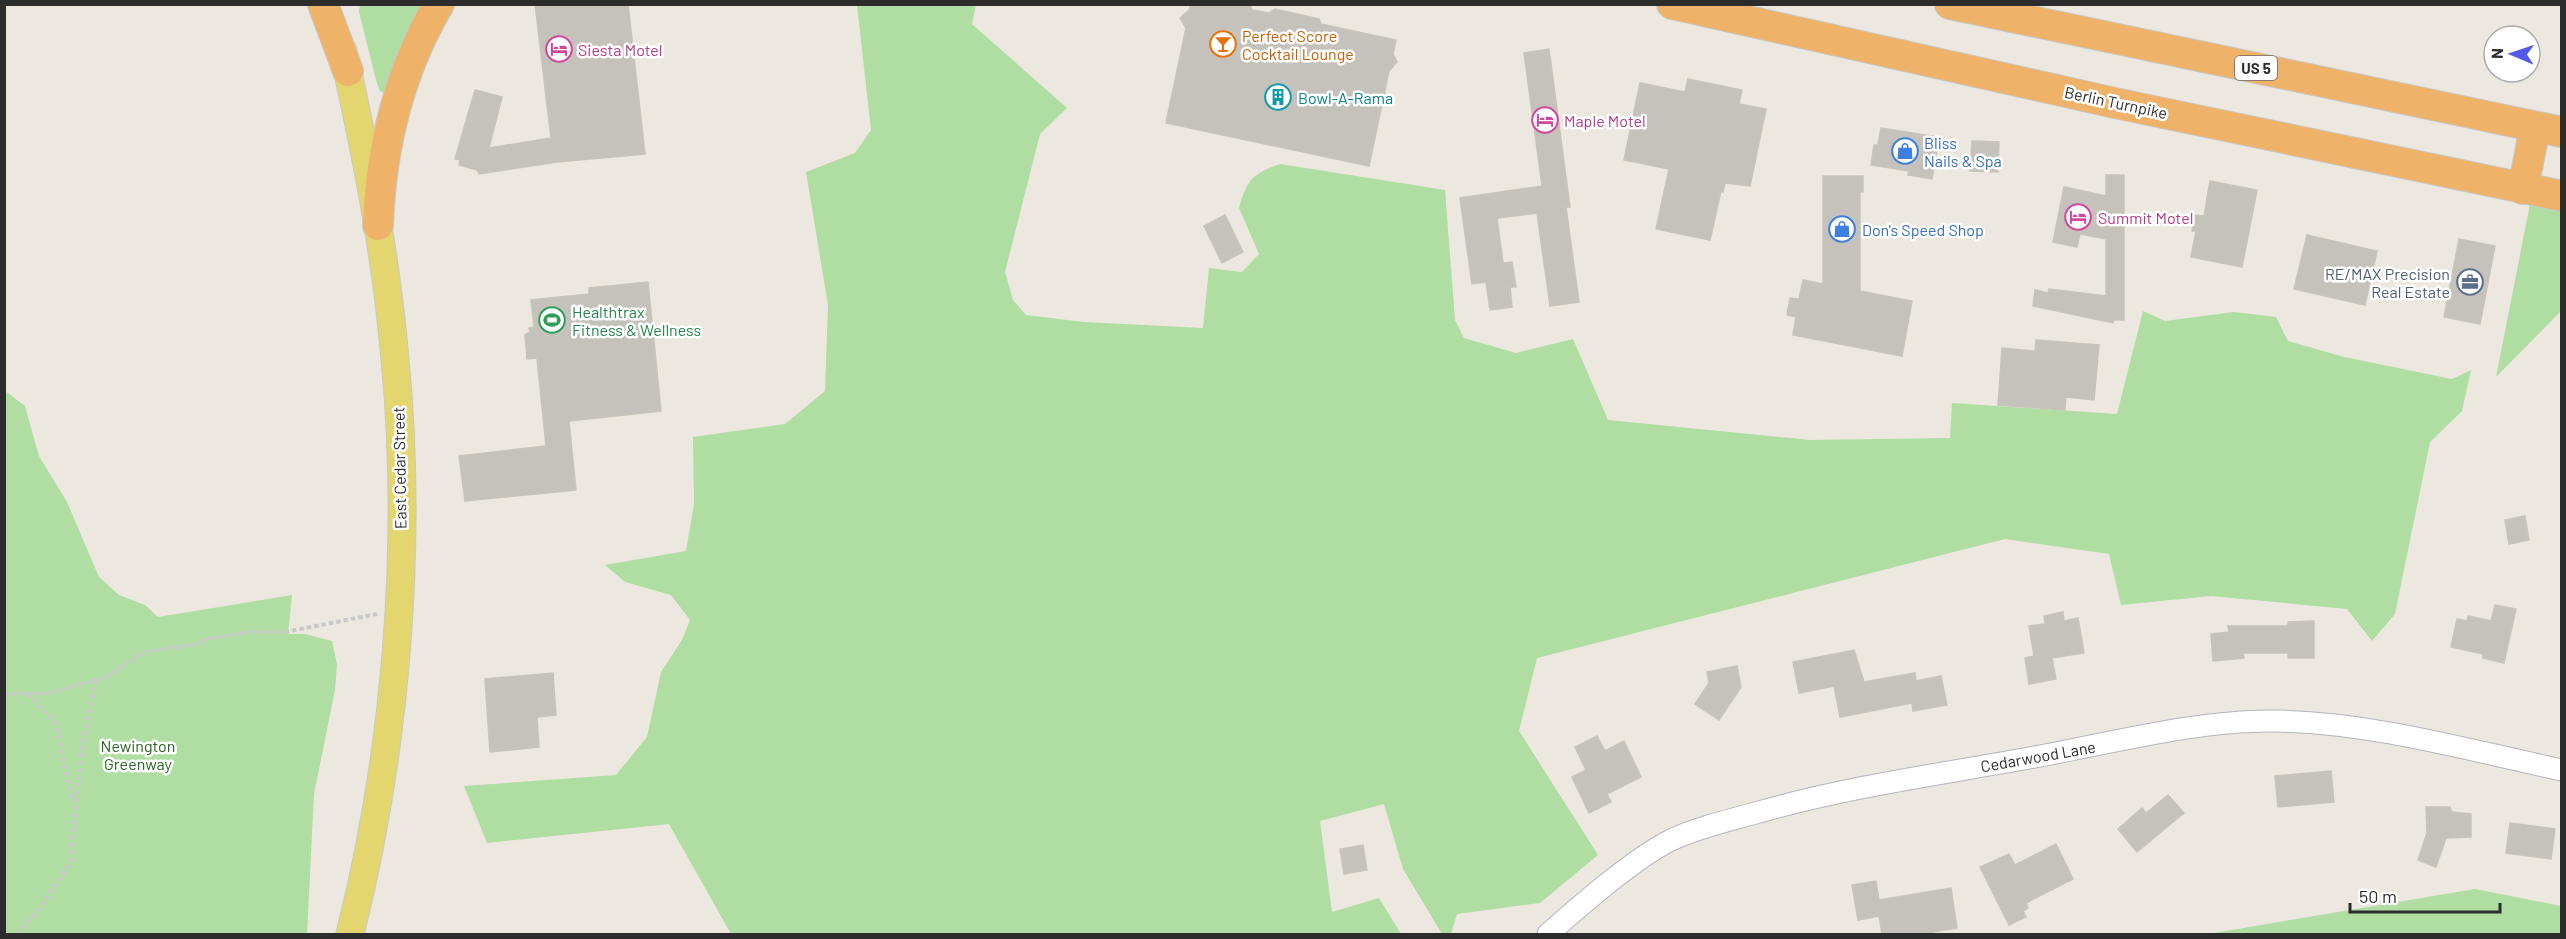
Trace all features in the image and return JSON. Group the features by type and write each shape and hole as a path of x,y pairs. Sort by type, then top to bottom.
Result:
{"highway":[{"path":"323,4 348,71"},
{"path":"378,225 379,189 388,128 407,72 439,4"},
{"name":"Berlin Turnpike","path":"1672,4 2115,103 2562,196"},
{"name":"US 5","path":"1950,4 2548,129"},
{"path":"2523,189 2548,129"}],"main road":[{"name":"East Cedar Street","path":"331,4 348,71 378,225 393,335 400,428 402,498 397,613 379,783 371,839 350,934"}],"street":[{"name":"Cedarwood Lane","path":"1548,934 1580,907 1671,841 1724,822 1832,794 2227,723 2302,722 2378,731 2562,770"}],"path":[{"path":"4,694 48,693 104,678 144,652 192,645 212,638 251,632 285,632 397,613"},
{"path":"17,934 36,914 70,864 74,805 96,680"},
{"path":"27,693 55,722 74,805"}],"green space":[{"path":"360,4 430,5 386,94 380,91 376,80 359,12"},
{"path":"857,5 976,5 972,24 1067,108 1040,134 1005,272 1013,300 1026,315 1084,322 1203,328 1209,268 1242,272 1259,254 1239,208 1248,184 1263,171 1280,164 1445,190 1455,320 1464,338 1516,353 1573,339 1608,420 1811,440 1950,438 1952,403 2117,414 2143,311 2165,321 2234,312 2276,317 2288,341 2344,357 2452,379 2471,370 2462,411 2430,442 2395,614 2372,641 2347,609 2211,596 2121,605 2109,554 2005,539 1537,658 1519,731 1598,855 1540,903 1457,914 1451,934 1442,934 1403,869 1384,804 1320,821 1332,912 1379,898 1401,934 731,934 669,824 487,843 464,786 616,775 647,737 661,672 682,640 690,620 671,595 625,582 605,565 686,551 694,504 693,437 785,424 825,391 828,305 806,172 855,153 871,130"},
{"path":"2530,204 2561,211 2561,311 2496,377"},
{"name":"Newington Greenway","path":"4,390 25,406 39,456 67,502 99,577 119,595 145,605 158,617 292,595 288,634 305,634 332,641 337,664 335,690 314,794 307,934 5,934"},
{"path":"2475,889 2561,906 2561,934 2208,934"}],"building":[{"name":"Siesta Motel","path":"535,4 628,4 645,154 557,162 479,174 477,170 459,165 460,160 455,159 475,90 502,97 489,148 551,138"},
{"name":"Bowl-A-Rama","path":"1191,4 1250,4 1252,10 1269,13 1275,9 1319,19 1321,24 1396,40 1393,54 1397,62 1389,71 1369,166 1166,123 1186,28 1180,18 1189,10"},
{"name":"Maple Motel","path":"1549,49 1570,207 1566,207 1579,302 1550,306 1537,213 1497,218 1503,263 1512,262 1516,287 1510,287 1512,307 1490,310 1486,282 1472,284 1460,198 1542,186 1524,53"},
{"path":"1688,79 1742,90 1739,104 1766,109 1750,186 1725,183 1723,192 1721,191 1710,240 1656,229 1669,169 1624,160 1640,83 1685,92"},
{"name":"Bliss Nails & Spa","path":"1881,128 1939,137 1932,179 1908,175 1909,171 1871,165 1874,145 1878,145"},
{"path":"1972,141 1999,142 1998,172 1970,171"},
{"path":"2106,175 2124,175 2124,320 2114,320 2113,323 2033,306 2035,290 2048,293 2049,289 2106,296 2106,239 2080,234 2077,247 2053,242 2064,187 2106,196"},
{"path":"1823,176 1863,176 1863,192 1860,192 1860,291 1912,301 1902,356 1793,335 1796,317 1787,315 1790,298 1799,299 1803,280 1823,284"},
{"path":"2210,181 2257,190 2242,267 2191,257 2196,231 2192,231 2195,215 2204,216"},
{"path":"1225,215 1243,252 1222,263 1204,226"},
{"path":"2307,235 2377,251 2365,305 2294,289"},
{"name":"RE/MAX Precision Real Estate","path":"2459,239 2495,246 2480,324 2444,317"},
{"path":"648,282 661,411 569,421 576,490 465,501 459,456 546,446 537,358 527,359 525,335 530,332 529,328 534,327 531,300 589,294 589,288"},
{"path":"2036,340 2099,345 2094,400 2066,397 2065,410 1998,405 2002,348 2035,351"},
{"path":"2525,516 2529,540 2509,544 2505,520"},
{"path":"2495,605 2516,609 2504,663 2483,658 2483,654 2451,647 2457,619 2467,621 2468,616 2491,621"},
{"path":"2063,612 2064,621 2078,618 2084,653 2052,658 2056,679 2029,684 2025,658 2034,656 2029,626 2045,624 2044,616"},
{"path":"2314,621 2314,658 2288,658 2288,653 2243,653 2244,658 2213,661 2211,634 2229,632 2228,626 2288,626 2288,622"},
{"path":"1854,650 1864,682 1915,673 1916,681 1941,676 1947,705 1913,711 1912,703 1840,717 1834,686 1799,693 1793,662"},
{"path":"1737,666 1741,687 1719,720 1695,704 1709,683 1707,672"},
{"path":"553,673 556,715 537,717 539,747 490,752 485,679"},
{"path":"1597,736 1605,751 1624,741 1641,777 1607,794 1611,802 1589,813 1572,777 1586,770 1575,747"},
{"path":"2331,771 2334,802 2278,807 2275,776"},
{"path":"2168,795 2184,813 2137,852 2118,829 2142,808 2146,813"},
{"path":"2426,807 2450,807 2452,812 2471,814 2471,837 2446,838 2436,867 2418,860 2427,833"},
{"path":"2510,823 2555,829 2551,859 2506,853"},
{"path":"2056,844 2073,879 2026,903 2028,908 2023,911 2026,917 2009,925 1980,867 2009,854 2015,865"},
{"path":"1363,845 1367,870 1344,874 1340,849"},
{"path":"1876,881 1879,900 1951,888 1957,928 1922,934 1882,934 1879,916 1858,920 1852,885"}],"place":[{"name":"Perfect Score Cocktail Lounge","path":"1223,44"},
{"name":"Siesta Motel","path":"559,49"},
{"name":"Bowl-A-Rama","path":"1278,97"},
{"name":"Maple Motel","path":"1545,120"},
{"name":"Bliss Nails & Spa","path":"1905,151"},
{"name":"Summit Motel","path":"2078,217"},
{"name":"Don's Speed Shop","path":"1842,229"},
{"name":"RE/MAX Precision Real Estate","path":"2470,282"},
{"name":"Healthtrax Fitness & Wellness","path":"552,320"}]}
